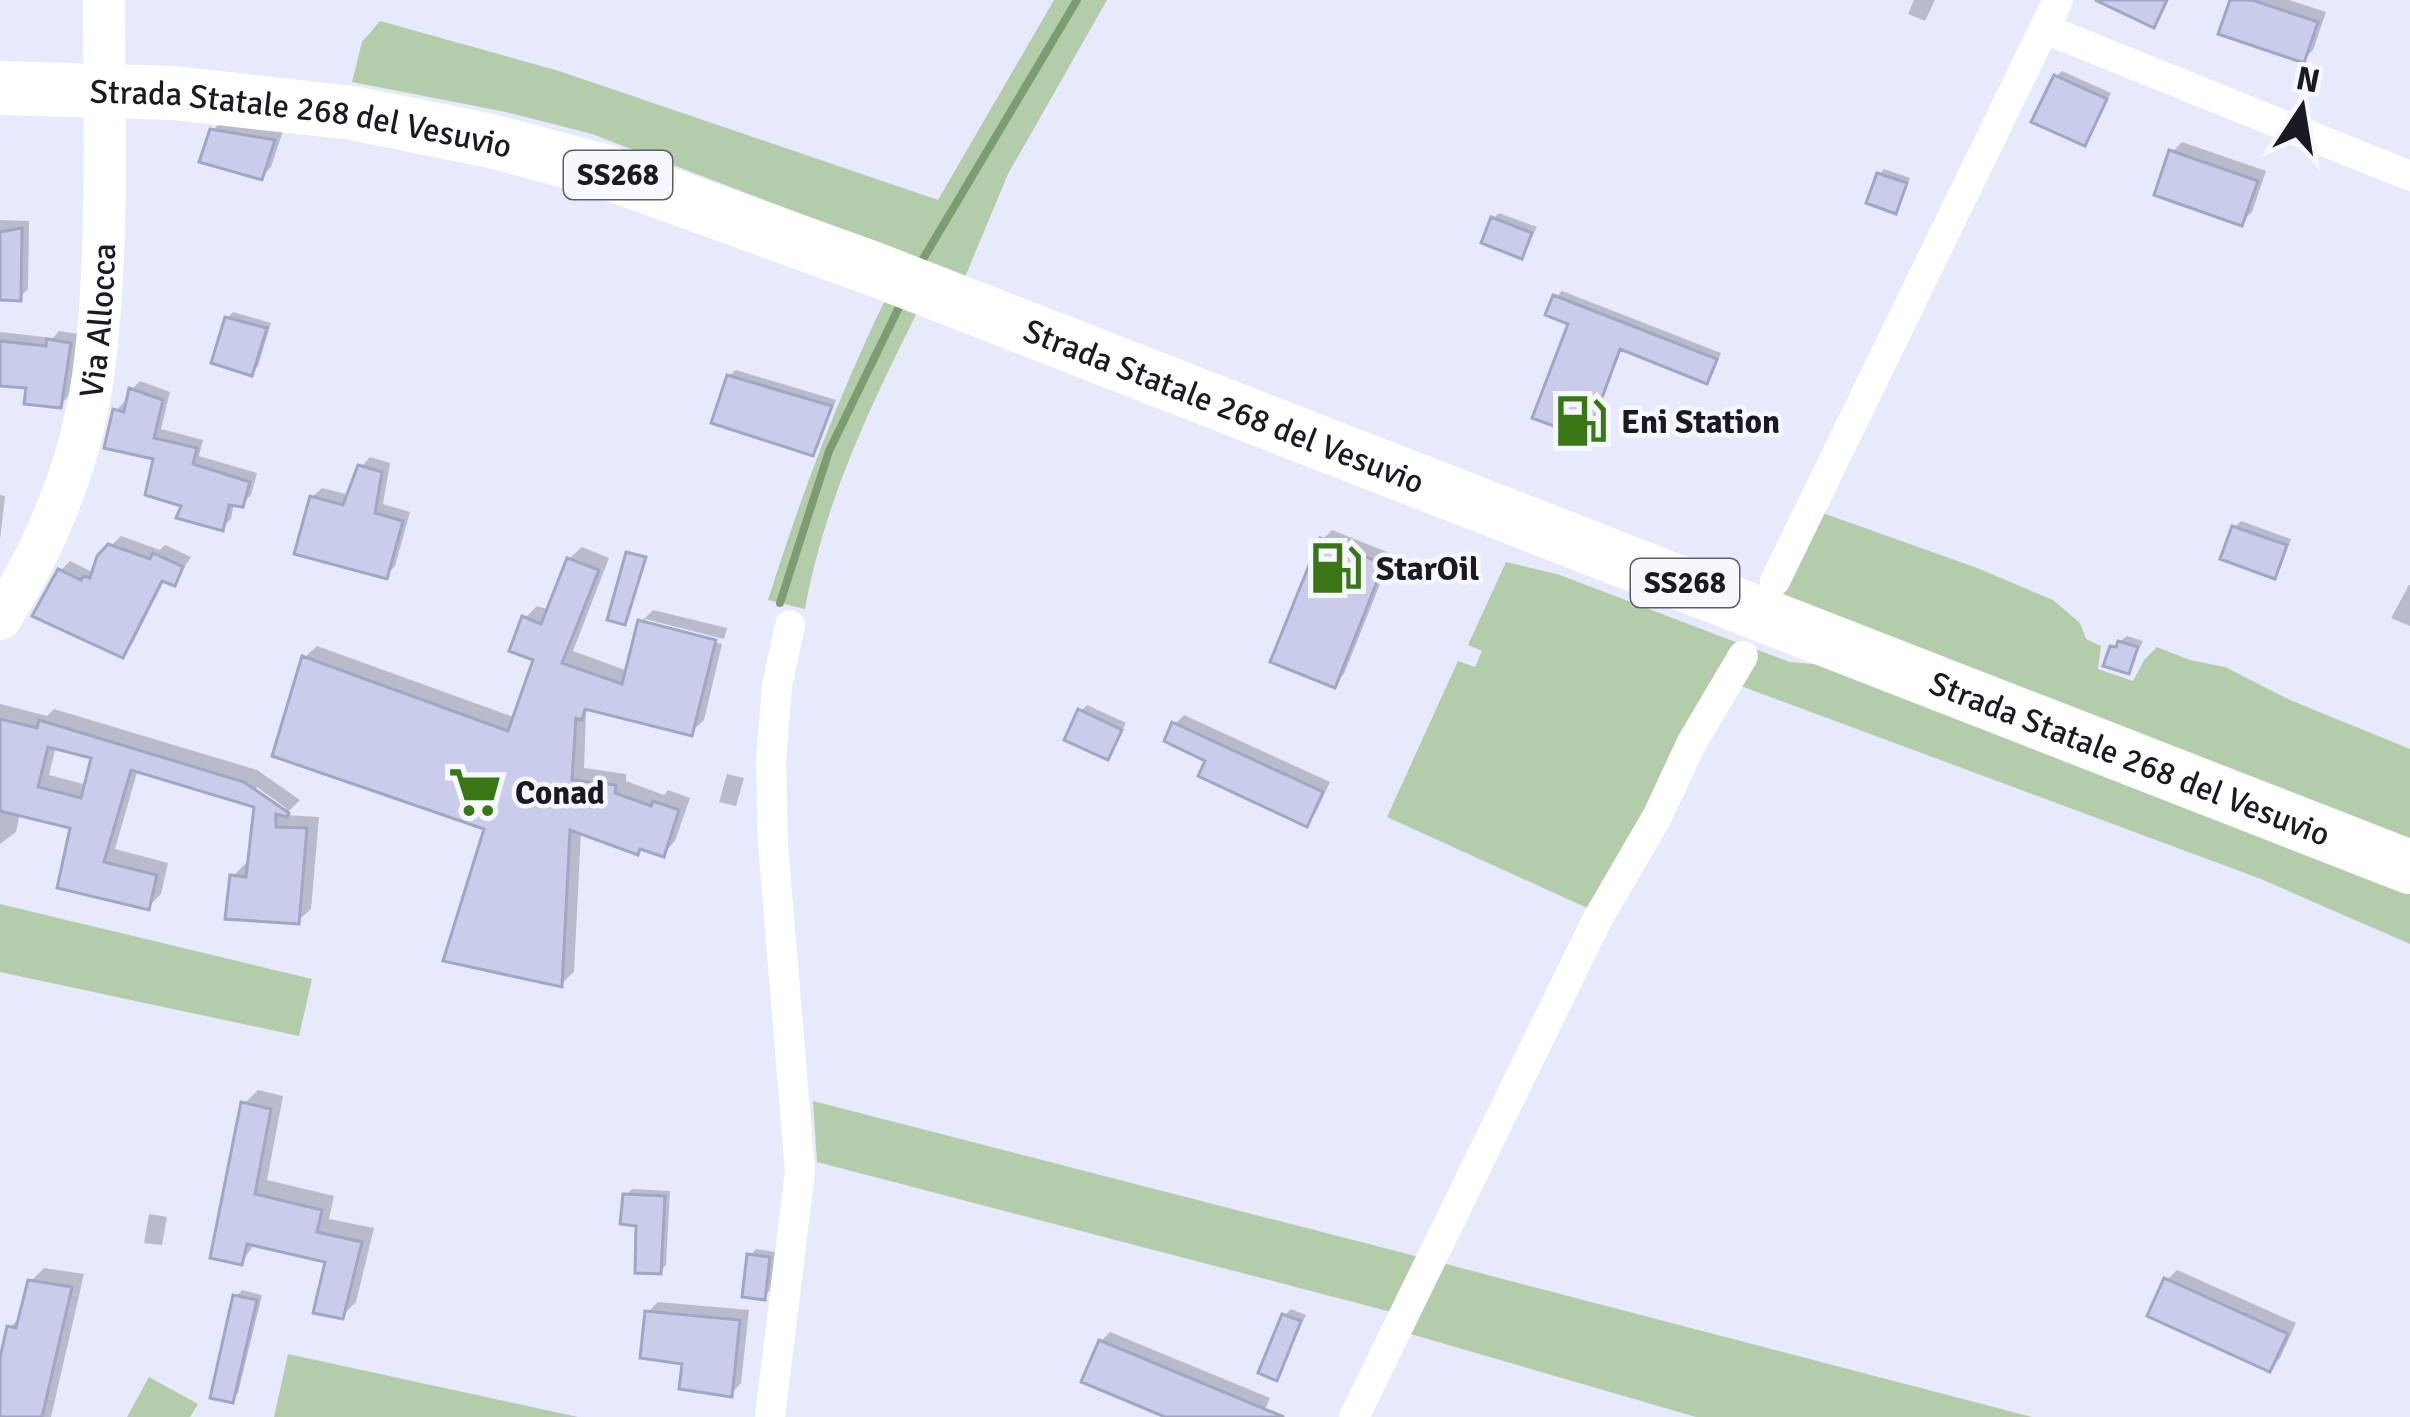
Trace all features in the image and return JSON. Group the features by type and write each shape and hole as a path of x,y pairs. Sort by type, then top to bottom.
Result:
{"highway":[{"name":"Strada Statale 268 del Vesuvio","path":"0,88 174,93 352,112 603,171 874,269 2410,867"}],"street":[{"name":"Via Allocca","path":"0,619 21,587 67,484 95,364 104,158 104,0"},
{"path":"1774,581 2051,14 2410,176"},
{"path":"770,1417 800,1172 770,760 777,686 790,625"},
{"path":"1354,1417 1586,941 1658,815 1690,744 1743,656"}],"green space":[{"path":"1054,0 1107,0 1008,174 965,277 939,269 918,310 843,477 805,609 768,600 830,424 908,255 592,134 352,82 362,42 380,21 559,71 938,200"},
{"path":"1820,512 2053,600 2080,623 2086,639 2101,646 2098,669 2133,681 2157,647 2225,667 2290,700 2410,749 2410,842 1778,594"},
{"path":"1506,562 1560,575 1743,645 1596,912 1387,817 1458,661 1475,667 1482,651 1468,645"},
{"path":"1752,648 1790,662 1835,666 2410,889 2410,944 2261,879 1733,683"},
{"path":"0,904 312,979 299,1036 0,972"},
{"path":"813,1101 1423,1258 1395,1313 817,1162"},
{"path":"1442,1263 2032,1417 1696,1417 1407,1333"},
{"path":"288,1354 578,1417 274,1417"},
{"path":"149,1377 198,1404 190,1417 127,1417"}],"building":[{"path":"2095,0 2167,0 2154,28"},
{"path":"2230,0 2252,0 2318,22 2304,63 2218,34"},
{"path":"2054,75 2107,99 2085,146 2031,122"},
{"path":"210,129 275,140 262,180 199,162"},
{"path":"2169,150 2258,181 2242,226 2154,195"},
{"path":"1877,173 1907,183 1896,214 1866,203"},
{"path":"1491,217 1532,233 1522,259 1481,243"},
{"path":"22,228 21,301 0,300 0,232"},
{"path":"1553,295 1717,359 1707,384 1620,349 1587,438 1532,418 1568,324 1545,315"},
{"path":"225,317 267,328 252,376 211,363"},
{"path":"47,339 71,343 61,408 24,404 26,388 0,386 0,341 46,346"},
{"path":"727,375 832,406 813,456 711,423"},
{"path":"129,388 163,400 154,438 197,448 193,464 250,482 243,507 229,505 223,531 176,518 181,506 145,495 153,459 104,448 113,409 124,412"},
{"path":"358,465 382,472 375,513 403,521 387,579 294,554 310,496 343,505"},
{"path":"2232,526 2287,545 2275,579 2220,559"},
{"path":"1320,538 1384,564 1335,688 1270,662"},
{"path":"108,544 150,559 153,553 183,567 175,586 162,581 123,658 32,616 58,569 81,580 90,578 97,556"},
{"path":"626,552 646,557 625,625 607,620"},
{"name":"Conad","path":"567,558 599,570 562,663 622,684 638,620 716,640 692,736 585,709 582,720 576,718 572,780 616,785 615,793 679,810 664,857 640,849 638,855 570,830 562,987 443,961 484,829 272,756 302,656 508,731 533,660 509,651 522,616 541,624"},
{"path":"2118,641 2138,647 2129,674 2103,666 2110,646 2116,647"},
{"path":"1078,709 1122,730 1108,760 1064,740"},
{"path":"0,719 37,728 39,720 244,782 289,813 287,817 276,814 276,827 307,828 299,924 225,919 230,875 246,877 254,807 131,770 104,862 157,875 149,910 57,888 70,828 0,811","holes":["48,747 91,758 81,798 38,787"]},
{"path":"1172,722 1323,792 1307,827 1198,776 1205,761 1164,741"},
{"path":"241,1102 271,1109 255,1194 322,1210 317,1232 362,1242 343,1319 313,1313 325,1262 247,1244 242,1265 210,1258"},
{"path":"623,1194 665,1196 661,1274 635,1273 636,1226 620,1224"},
{"path":"747,1254 770,1257 765,1300 742,1297"},
{"path":"2164,1278 2288,1334 2270,1372 2147,1316"},
{"path":"28,1280 72,1287 42,1417 0,1417 0,1358 7,1326 16,1328"},
{"path":"233,1295 257,1300 233,1403 210,1398"},
{"path":"645,1311 740,1320 732,1397 679,1389 682,1364 640,1358"},
{"path":"1282,1314 1301,1321 1277,1381 1258,1373"},
{"path":"1099,1340 1284,1417 1165,1417 1081,1382"}],"waterway":[{"path":"920,264 1077,0"},
{"path":"780,603 829,451 903,299"}],"place":[{"name":"Eni Station","path":"1581,421"},
{"name":"StarOil","path":"1336,568"},
{"name":"Conad","path":"475,792"}]}
